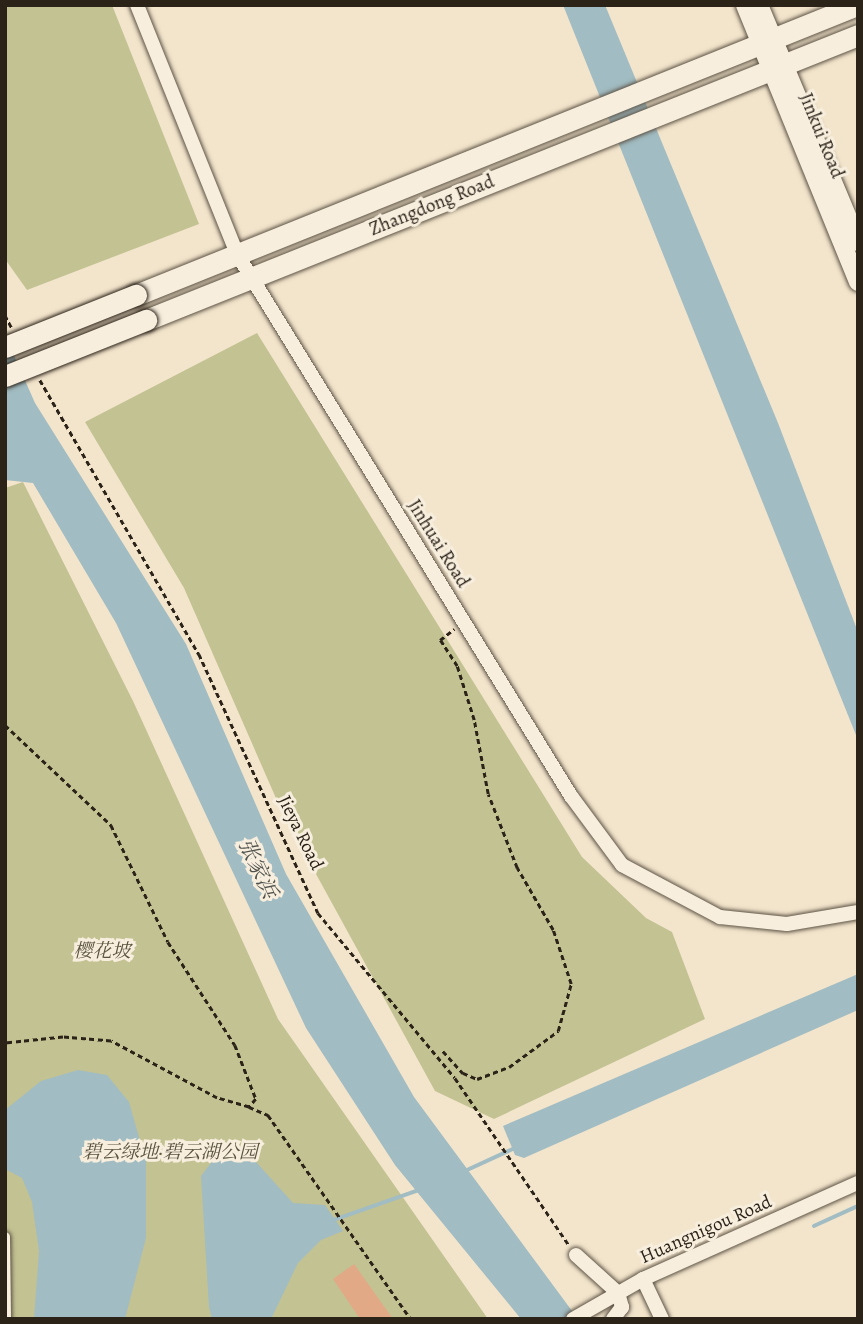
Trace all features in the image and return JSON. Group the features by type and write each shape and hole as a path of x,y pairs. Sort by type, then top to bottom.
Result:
{"main road":[{"name":"Zhangdong Road","path":"11,343 857,5"},
{"name":"Zhangdong Road","path":"5,376 858,34"}],"street":[{"name":"Jinhuai Road","path":"137,5 237,254 571,796 622,865 720,917 787,924 858,912"},
{"name":"Jinkui Road","path":"745,5 767,42 858,282"},
{"name":"Jinkui Road","path":"759,5 767,42"},
{"name":"Jinkui Road","path":"777,67 858,242"},
{"name":"Huangnigou Road","path":"579,1315 643,1279 858,1183"},
{"path":"5,1237 6,1319"},
{"path":"576,1255 618,1293 622,1307 613,1319"},
{"path":"643,1279 662,1319"}],"path":[{"path":"5,315 11,343"},
{"name":"Jieya Road","path":"37,375 199,654 318,913 455,1078 576,1255"},
{"path":"443,1051 463,1073 477,1079 509,1067 558,1031 571,984 553,930 517,868 488,794 464,687 440,640 463,622"},
{"path":"5,725 111,825 169,942 236,1045 256,1099 249,1107"},
{"path":"5,1043 62,1037 111,1041 171,1078 268,1115 411,1319"}],"green space":[{"path":"5,5 112,5 199,224 27,290 5,259"},
{"path":"257,333 582,857 646,918 672,932 705,1019 494,1119 435,1091 282,812 184,588 85,422"},
{"name":"碧云绿地·碧云湖公园","path":"23,482 133,701 278,1019 488,1319 5,1319 5,488"}],"water":[{"path":"563,5 605,5 778,423 858,632 858,740"},
{"name":"张家浜","path":"5,335 35,403 186,644 286,874 414,1097 578,1319 521,1319 395,1165 306,1028 116,623 33,483 5,480"},
{"path":"858,974 858,1010 524,1158 515,1155 503,1126"},
{"path":"78,1070 107,1075 129,1102 146,1162 146,1238 125,1319 34,1319 39,1251 32,1202 22,1178 5,1169 5,1110 41,1081"},
{"path":"233,1148 247,1152 293,1203 325,1205 343,1231 321,1240 298,1263 271,1319 212,1319 209,1307 201,1176 220,1151"}],"building":[{"path":"354,1264 393,1319 360,1319 333,1279"}],"waterway":[{"path":"465,1171 515,1148"},
{"path":"334,1220 419,1190"},
{"path":"814,1226 858,1206"}],"park label":[{"name":"樱花坡","path":"102,952"}]}
